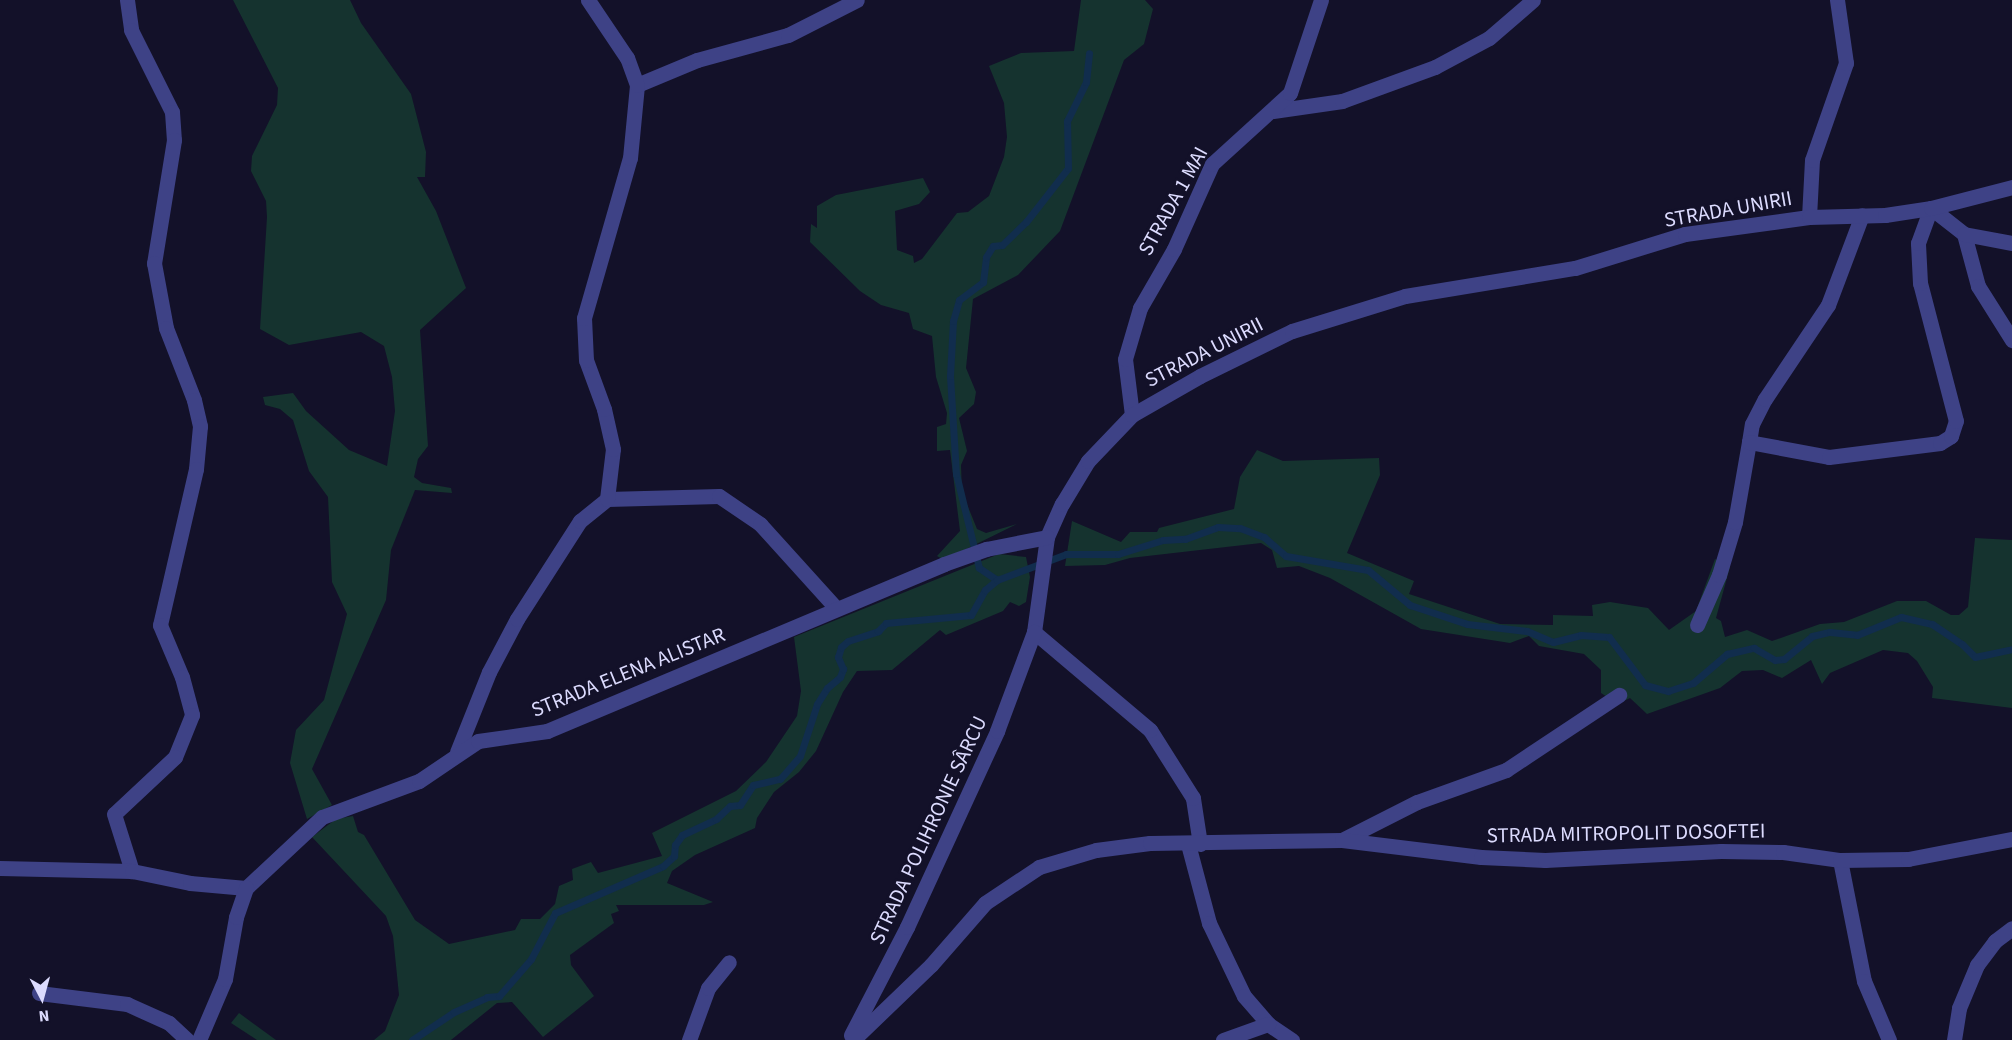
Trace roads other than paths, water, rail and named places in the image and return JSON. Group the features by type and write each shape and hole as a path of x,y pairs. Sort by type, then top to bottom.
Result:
{"street":[{"path":"127,0 131,30 171,112 174,140 154,263 166,328 191,389 200,426 196,469 160,625 189,698 190,730 167,767 114,814 132,871"},
{"path":"588,0 627,58 637,85 630,158 584,318 586,360 604,409 613,449 607,499"},
{"path":"637,85 697,60 788,35 857,0"},
{"name":"STRADA 1 MAI","path":"1132,415 1125,359 1140,308 1174,249 1212,164 1240,136 1274,111 1290,93 1299,73 1321,0"},
{"path":"1274,111 1342,101 1435,67 1489,38 1533,0"},
{"name":"STRADA UNIRII","path":"1809,217 1812,160 1846,63 1837,0"},
{"name":"STRADA UNIRII","path":"1034,632 1047,537 1088,461 1132,415 1200,376 1330,316 1405,296 1575,268 1684,234 1809,217 1862,215 1931,208 2012,187"},
{"path":"1749,442 1829,457 1940,443 1951,436 1956,421 1920,283 1918,243 1931,208 1964,234 2012,243"},
{"path":"1697,625 1719,575 1735,522 1752,424 1765,399 1828,305 1862,215"},
{"path":"1964,234 1978,286 2012,340"},
{"path":"457,752 489,672 517,619 580,521 607,499 718,496 760,524 836,608"},
{"name":"STRADA ELENA ALISTAR","path":"246,888 321,818 419,781 457,752 477,741 514,738 566,724 836,608 986,549 1047,537"},
{"path":"1034,632 1150,730 1193,798 1194,844 1209,923 1244,996 1268,1024 1292,1040"},
{"name":"STRADA POLIHRONIE SÂRCU","path":"848,1040 903,937 997,731 1034,632"},
{"name":"STRADA MITROPOLIT DOSOFTEI","path":"1342,840 1417,802 1506,770 1619,694"},
{"name":"STRADA MITROPOLIT DOSOFTEI","path":"853,1040 931,965 985,903 1039,867 1096,850 1150,843 1342,840 1480,857 1534,860 1721,851 1783,852 1840,860 1908,859 2012,839"},
{"path":"1840,860 1864,981 1889,1040"},
{"path":"0,868 132,871 190,883 246,888 236,917 225,979 199,1040"},
{"path":"1954,1040 1959,1008 1972,975 1995,941 2012,928"},
{"path":"689,1040 708,988 729,962"},
{"path":"39,993 127,1004 170,1023 187,1040"},
{"path":"1223,1040 1268,1024"}],"waterway":[{"path":"997,580 979,568 956,474 950,376 953,321 959,300 983,282 986,257 993,246 1002,245 1026,222 1068,168 1067,121 1086,82 1089,53"},
{"path":"412,1040 454,1012 487,997 499,996 531,959 555,913 663,866 674,856 675,845 682,835 716,819 730,806 740,805 753,785 780,779 800,756 817,704 827,688 840,677 843,669 838,657 841,647 848,641 878,631 886,623 971,615 985,590 997,580 1066,554 1118,554 1163,540 1185,539 1218,527 1240,528 1264,537 1286,556 1368,570 1410,605 1467,624 1527,631 1553,642 1581,635 1609,637 1645,685 1668,691 1693,683 1727,654 1754,648 1775,660 1784,659 1812,636 1830,632 1857,635 1901,617 1932,624 1962,644 1975,657 2012,649"}]}
